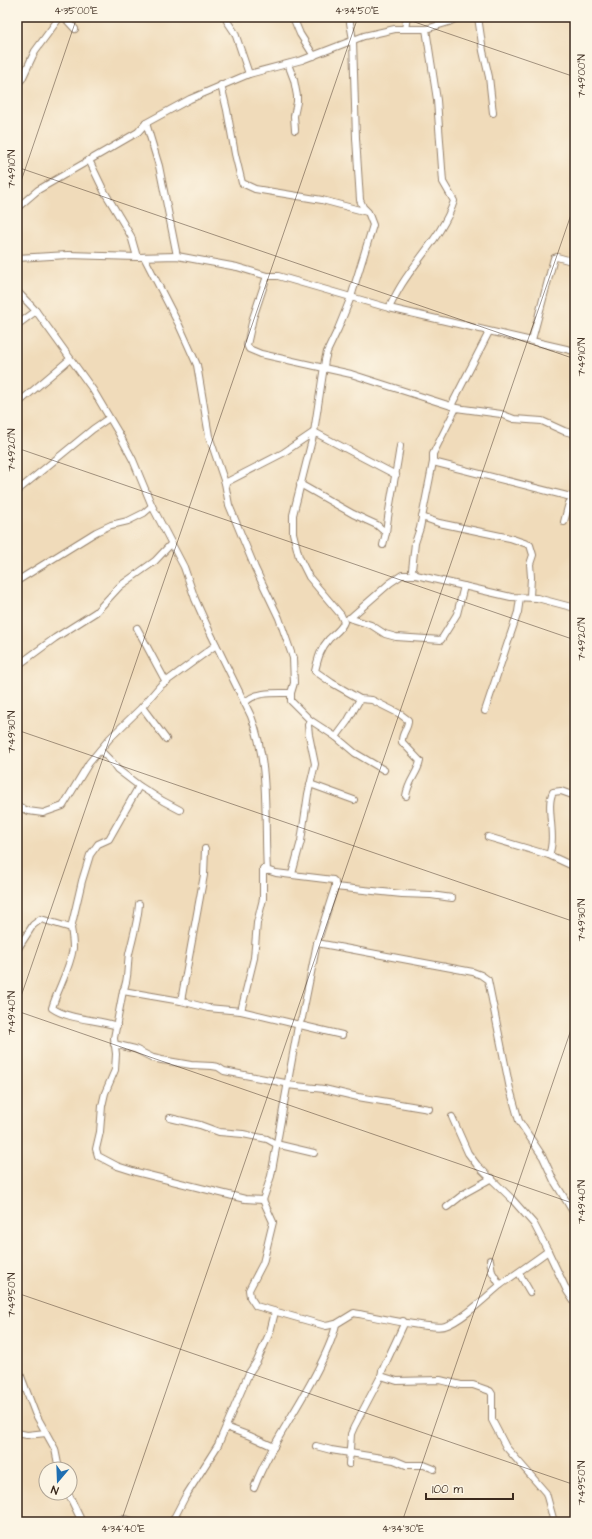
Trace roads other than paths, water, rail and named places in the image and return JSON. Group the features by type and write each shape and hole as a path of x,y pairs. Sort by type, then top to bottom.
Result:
{"street":[{"path":"17,84 22,79 35,51 60,17"},
{"path":"64,17 75,29"},
{"path":"293,17 300,34 314,56"},
{"path":"349,17 353,40 356,138 360,200 363,207 368,212 373,225 351,297 327,352 314,432 300,484 292,525 299,557 309,577 344,622 342,627 329,638 320,650 315,671 332,683 360,699 372,700 400,714 408,720 408,726 404,732 402,742 420,760 419,767 410,781 406,796"},
{"path":"405,29 407,17"},
{"path":"17,208 38,190 138,132 146,123 190,99 221,85 249,74 314,56 353,40 375,33 395,29 426,29 449,22 459,17"},
{"path":"478,17 483,51 489,77 492,113"},
{"path":"227,21 238,39 249,74"},
{"path":"389,308 402,284 430,245 450,212 454,201 443,182 437,100 426,29"},
{"path":"288,64 294,80 297,96 294,116 295,130"},
{"path":"221,85 228,110 235,154 242,184 255,190 322,200 368,212"},
{"path":"146,123 159,166 178,256"},
{"path":"89,160 104,191 131,236 179,325 197,365 209,436 225,483 229,505 255,568 289,642 293,658 294,676 294,688 291,693 291,701 310,720 336,737 355,753 384,770"},
{"path":"17,258 68,255 141,257 178,256 237,267 267,276 278,276 389,308 575,351"},
{"path":"532,340 554,258 557,257 575,262"},
{"path":"267,276 253,318 247,345 250,349 261,354 351,374 453,407 501,414 514,419 542,421 564,431 575,434"},
{"path":"17,291 36,311 93,390 133,460 152,506 184,567 195,599 216,646 245,704 256,731 261,752 265,788 267,871 263,869"},
{"path":"17,325 36,311"},
{"path":"416,575 412,570 415,543 422,517 433,462 433,454 453,407 489,332"},
{"path":"17,404 70,359"},
{"path":"17,491 93,429 109,418"},
{"path":"225,483 283,453 314,432"},
{"path":"314,432 396,476"},
{"path":"383,545 400,446"},
{"path":"433,462 574,498 569,503 564,522"},
{"path":"300,484 353,514 377,525 386,533"},
{"path":"17,581 96,532 111,525 128,521 152,506"},
{"path":"422,517 439,523 510,538 530,545 533,555 530,564 532,583 530,597"},
{"path":"17,666 55,638 96,612 120,586 155,561 171,544"},
{"path":"350,618 390,583 402,576 416,575 520,598 530,597 575,608"},
{"path":"343,619 350,618 371,625 385,634 396,637 441,640 457,614 464,586"},
{"path":"485,711 518,612 520,598"},
{"path":"137,628 166,682"},
{"path":"17,806 43,813 63,806 89,763 110,738 142,707 160,686 216,646"},
{"path":"245,704 247,700 255,696 291,693"},
{"path":"336,737 347,722 360,699"},
{"path":"142,707 166,739"},
{"path":"292,874 301,841 310,784 315,764 309,735 308,725 310,720"},
{"path":"100,750 117,769 163,801 180,810"},
{"path":"310,784 354,800"},
{"path":"117,1026 103,1021 60,1014 52,1008 64,978 73,948 71,928 90,855 98,844 108,839 140,786"},
{"path":"548,854 552,845 550,804 552,792 561,791 575,796"},
{"path":"488,838 548,854 575,867"},
{"path":"181,1001 204,875 205,849"},
{"path":"263,869 276,873 333,880 335,882 335,887 317,943 302,1018 298,1026 271,1176 263,1200 273,1222 263,1263 249,1290 250,1297 256,1306 326,1326 336,1324 354,1313 403,1322 438,1327 445,1326 465,1314 500,1285 548,1251"},
{"path":"241,1011 252,966 257,937 257,922 263,898 263,869"},
{"path":"335,887 452,898"},
{"path":"140,904 136,930 129,954 126,985 123,991 114,1044 116,1054 115,1070 105,1093 102,1106 100,1132 96,1149 98,1156 116,1166 136,1172 245,1199 263,1200"},
{"path":"17,950 32,925 41,919 71,928"},
{"path":"317,943 437,964 473,972 485,977 488,980 510,1089 519,1121 543,1157 549,1172 575,1215"},
{"path":"123,991 181,1001 208,1008 241,1011 342,1036"},
{"path":"114,1044 138,1050 153,1058 191,1065 218,1067 224,1071 265,1078 285,1083 287,1085 324,1090 429,1109"},
{"path":"452,1117 468,1153 477,1165 492,1178 534,1224 567,1291 575,1303"},
{"path":"170,1118 200,1125 219,1132 243,1134 267,1139 276,1144 314,1153"},
{"path":"447,1207 465,1193 492,1178"},
{"path":"490,1260 492,1272 500,1285"},
{"path":"519,1273 530,1292"},
{"path":"172,1522 185,1497 218,1445 249,1373 257,1361 270,1332 275,1312"},
{"path":"349,1464 351,1434 381,1376 403,1326 403,1322"},
{"path":"254,1488 259,1474 311,1384 335,1334 336,1324"},
{"path":"17,1366 35,1413 55,1449 57,1461"},
{"path":"381,1376 397,1381 440,1380 474,1385 490,1391 492,1394 492,1420 506,1447 546,1493 554,1522"},
{"path":"226,1427 250,1436 274,1448"},
{"path":"17,1433 27,1435 46,1432"},
{"path":"316,1446 331,1450 394,1460 406,1465 424,1465 434,1469"},
{"path":"72,1501 82,1522"},
{"path":"102,1522 125,1519 136,1522"}]}
